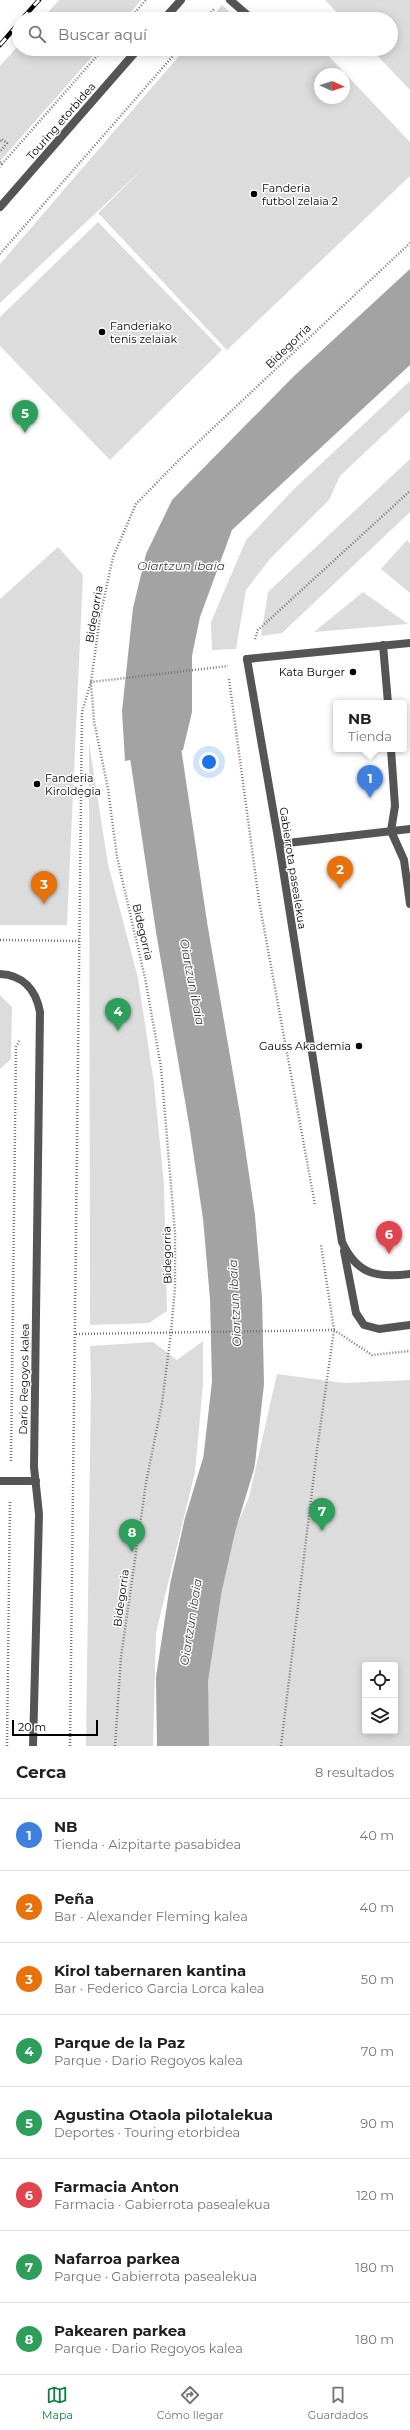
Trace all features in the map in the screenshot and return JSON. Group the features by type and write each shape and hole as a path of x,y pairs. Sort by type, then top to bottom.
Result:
{"street":[{"path":"170,12 181,0"},
{"path":"230,0 244,12"},
{"name":"Touring etorbidea","path":"0,207 132,56"},
{"path":"247,658 410,643"},
{"path":"383,645 388,700"},
{"name":"Gabierrota pasealekua","path":"247,658 279,844 342,1242 356,1313 364,1325 379,1329 410,1325"},
{"path":"391,752 395,806 391,832 404,860 410,904"},
{"path":"279,844 410,829"},
{"name":"Dario Regoyos kalea","path":"0,974 15,976 30,987 35,995 40,1012 36,1481 39,1514 34,1746"},
{"name":"Gabierrota pasealekua","path":"342,1242 352,1260 369,1272 388,1277 410,1274"},
{"path":"0,1481 36,1481"}],"path":[{"path":"135,12 146,0"},
{"path":"1,164 97,56"},
{"path":"0,254 173,56"},
{"path":"0,141 2,139 7,143 0,152"},
{"name":"Bidegorria","path":"115,1746 124,1634 146,1483 162,1403 171,1333 175,1287 175,1233 161,1067 145,978 117,857 108,789 94,721 91,682 100,617 113,557 136,504 178,461 410,243"},
{"path":"247,658 258,630 410,490"},
{"path":"70,1746 81,941 82,712 91,682 227,666 259,901 317,1217 338,1213"},
{"path":"0,940 81,941"},
{"path":"7,1746 16,1047 22,1036"},
{"path":"281,1746 317,1450 334,1330 320,1240"},
{"path":"76,1334 334,1330"}],"shaded area":[{"path":"59,0 141,0 131,12 48,12"},
{"path":"325,0 410,0 410,90 378,56 398,56 398,12 336,12"},
{"path":"222,5 230,12 216,12"},
{"path":"12,53 12,56 93,56 0,161 0,66"},
{"name":"Fanderia futbol zelaia 2","path":"179,56 329,56 340,68 314,68 314,104 350,104 350,79 410,142 410,176 227,350 98,213 147,165 0,303 0,264"},
{"name":"Fanderiako tenis zelaiak","path":"98,222 222,350 110,460 0,346 0,317"},
{"path":"410,381 410,410 340,476 329,500 269,560 246,590 236,649 212,650 211,622 246,540 294,489"},
{"path":"410,459 410,512 282,633 261,636 268,592"},
{"path":"407,540 410,544 410,593 381,569"},
{"name":"Fanderia Kiroldegia","path":"58,547 83,575 67,925 0,925 0,599"},
{"path":"363,592 408,624 314,632"},
{"path":"89,743 108,864 138,978 154,1083 164,1184 167,1311 149,1323 90,1325"},
{"path":"0,995 12,1007 11,1059 0,1069"},
{"path":"203,1341 203,1384 195,1472 156,1633 153,1746 86,1746 91,1383 90,1346 153,1342 177,1360"},
{"path":"277,1374 344,1383 410,1380 410,1746 195,1746 194,1722 200,1631 220,1564 249,1497"}],"water":[{"name":"Oiartzun ibaia","path":"410,269 410,365 232,530 200,617 192,656 192,712 183,750 125,761 122,711 133,608 146,554 172,500 294,376"}],"waterway":[{"name":"Oiartzun ibaia","path":"154,686 151,711 156,756 182,930 215,1122 229,1217 236,1298 238,1383 229,1462 210,1525 196,1587 182,1679 183,1746"}],"railway":[{"path":"28,12 39,0"},
{"path":"0,45 12,31"}],"place":[{"name":"Fanderia futbol zelaia 2","path":"254,194"},
{"name":"Fanderiako tenis zelaiak","path":"102,332"},
{"name":"Agustina Otaola pilotalekua","path":"25,433"},
{"name":"Kata Burger","path":"353,672"},
{"name":"Fanderia Kiroldegia","path":"37,784"},
{"name":"NB","path":"370,798"},
{"name":"Peña","path":"340,889"},
{"name":"Kirol tabernaren kantina","path":"44,904"},
{"name":"Parque de la Paz","path":"118,1031"},
{"name":"Gauss Akademia","path":"359,1046"},
{"name":"Farmacia Anton","path":"389,1254"},
{"name":"Nafarroa parkea","path":"322,1531"},
{"name":"Pakearen parkea","path":"132,1552"}]}
